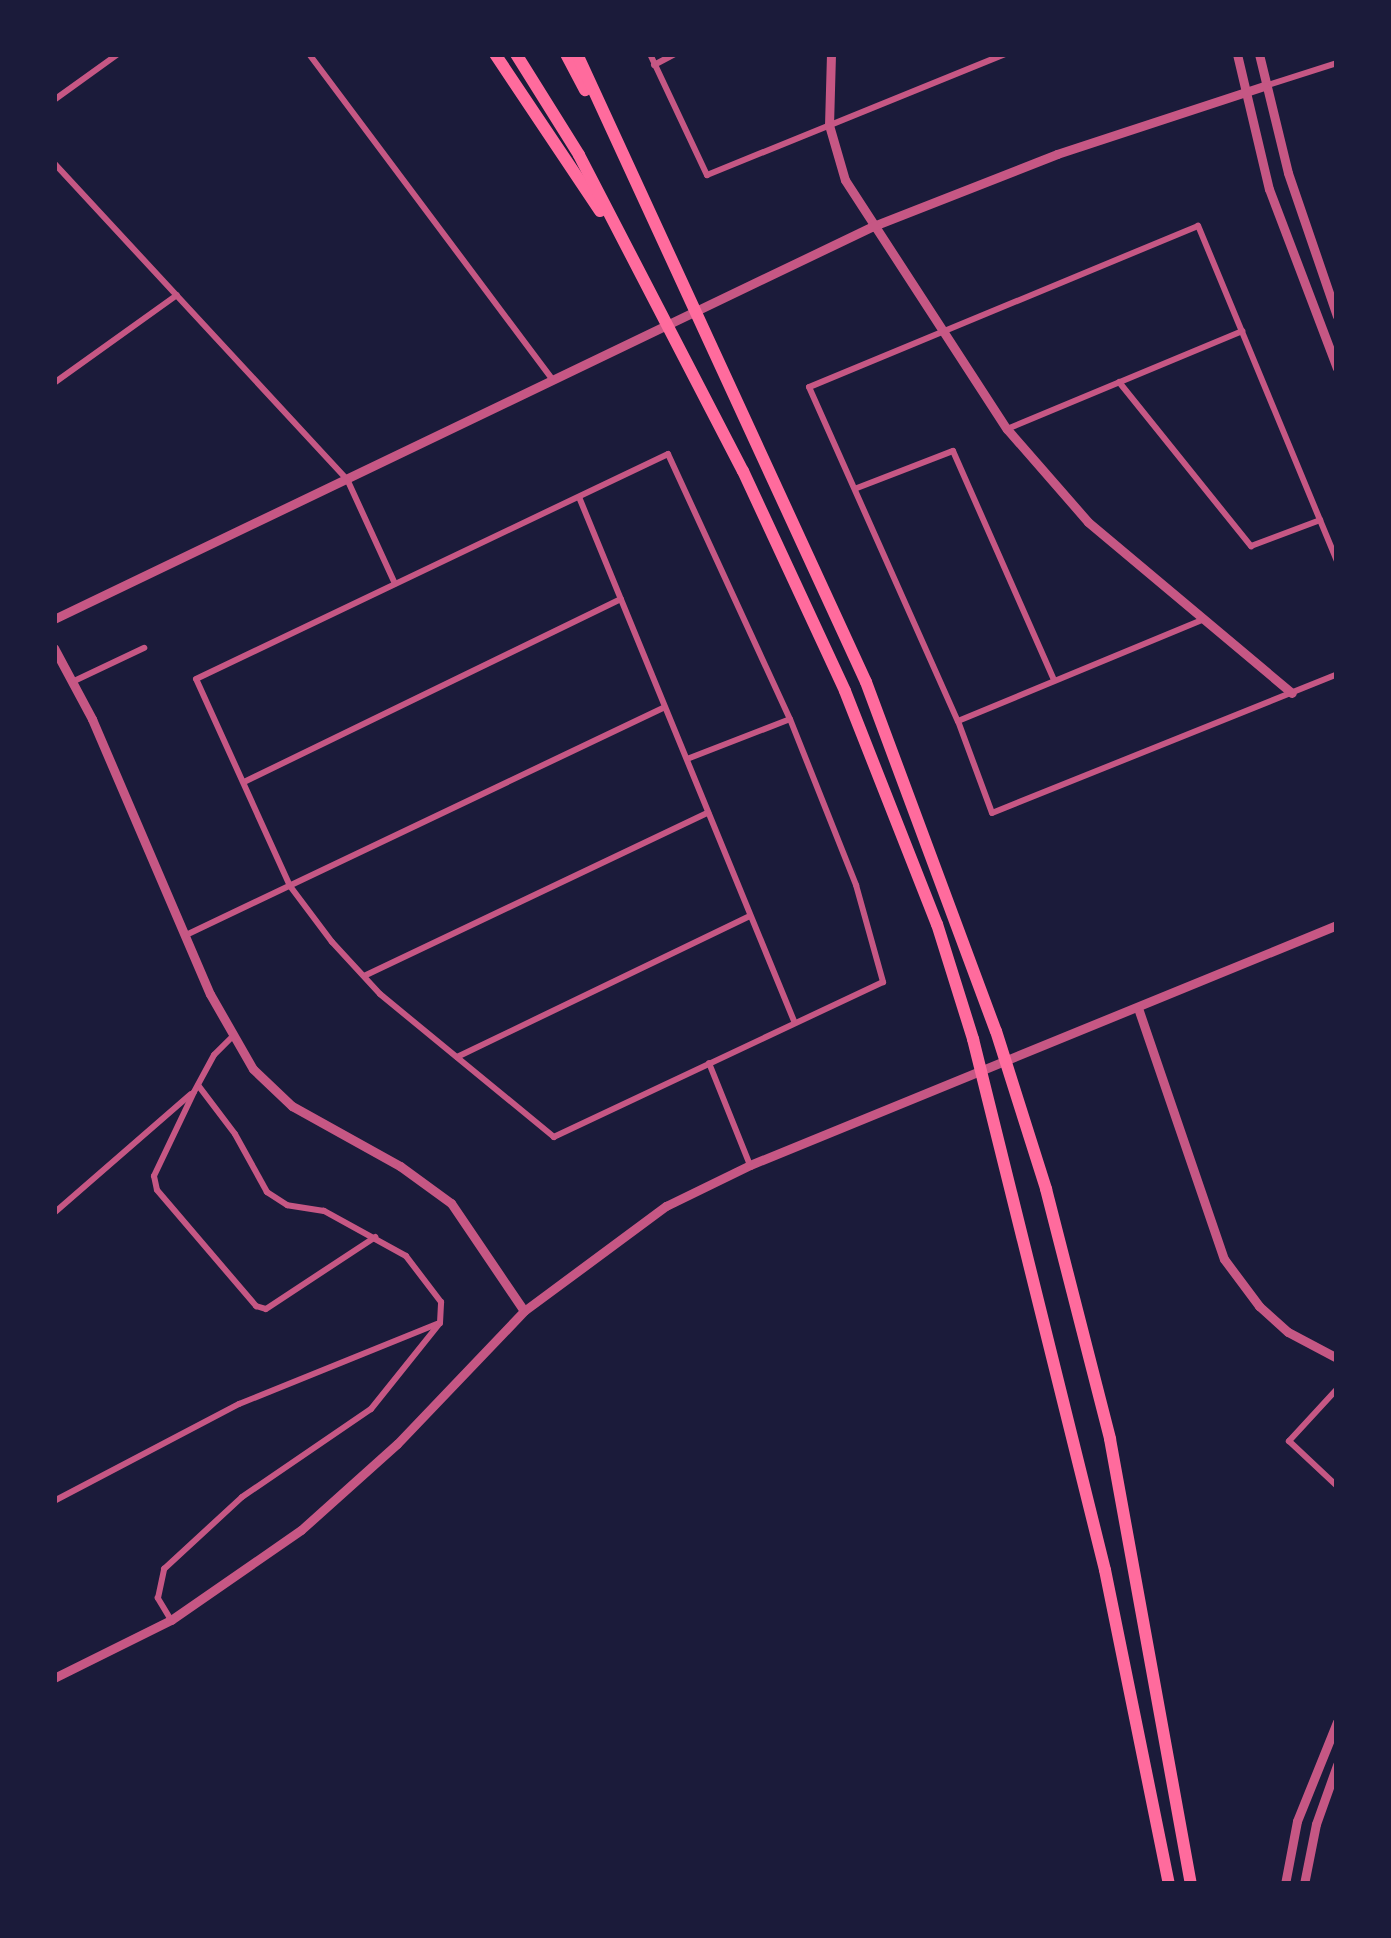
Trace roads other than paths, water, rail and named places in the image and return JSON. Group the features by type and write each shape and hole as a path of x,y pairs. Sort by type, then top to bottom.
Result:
{"highway":[{"path":"495,54 646,283"},
{"path":"516,54 579,155 743,471 844,691 943,943 973,1039 1105,1570 1169,1884"},
{"path":"566,54 655,219"},
{"path":"577,54 866,682 996,1030 1046,1189 1110,1439 1191,1884"}],"street":[{"path":"54,100 118,54"},
{"path":"309,54 552,380"},
{"path":"650,54 707,175 1005,54"},
{"path":"654,64 676,54"},
{"path":"831,54 829,125 845,180 1007,429 1088,522 1292,693"},
{"path":"1237,54 1289,251 1337,368"},
{"path":"1258,54 1337,316"},
{"path":"54,619 872,227 1057,154 1337,63"},
{"path":"54,163 347,478 395,584"},
{"path":"1337,561 1198,226 809,387 958,721 992,813 1337,674"},
{"path":"54,383 177,295"},
{"path":"1007,429 1242,331"},
{"path":"1119,382 1251,546 1321,520"},
{"path":"857,488 953,451 1054,680"},
{"path":"668,454 790,718 856,885 883,982 554,1137 363,976 290,886 196,679 579,497 668,454"},
{"path":"579,497 794,1021"},
{"path":"244,782 621,599"},
{"path":"958,721 1204,619"},
{"path":"72,682 144,648"},
{"path":"54,649 232,1036 253,1069 292,1106 400,1166 451,1203 524,1311"},
{"path":"186,935 665,707"},
{"path":"687,760 790,718"},
{"path":"363,976 708,813"},
{"path":"457,1057 750,916"},
{"path":"54,1678 171,1620 336,1500 524,1311 666,1206 750,1165 1337,925"},
{"path":"1138,1008 1224,1259 1259,1306 1288,1332 1337,1358"},
{"path":"232,1036 196,1088 154,1176 157,1190 256,1306 266,1309 375,1237"},
{"path":"709,1062 750,1165"},
{"path":"54,1213 196,1088"},
{"path":"171,1620 158,1598 164,1569 242,1497 371,1409 440,1323 441,1302 425,1276 375,1237 324,1211 286,1204 267,1192 235,1134 196,1088"},
{"path":"54,1501 239,1404 440,1323"},
{"path":"1337,1389 1289,1441 1337,1486"},
{"path":"1285,1884 1297,1822 1337,1722"},
{"path":"1304,1884 1316,1824 1337,1765"}]}
